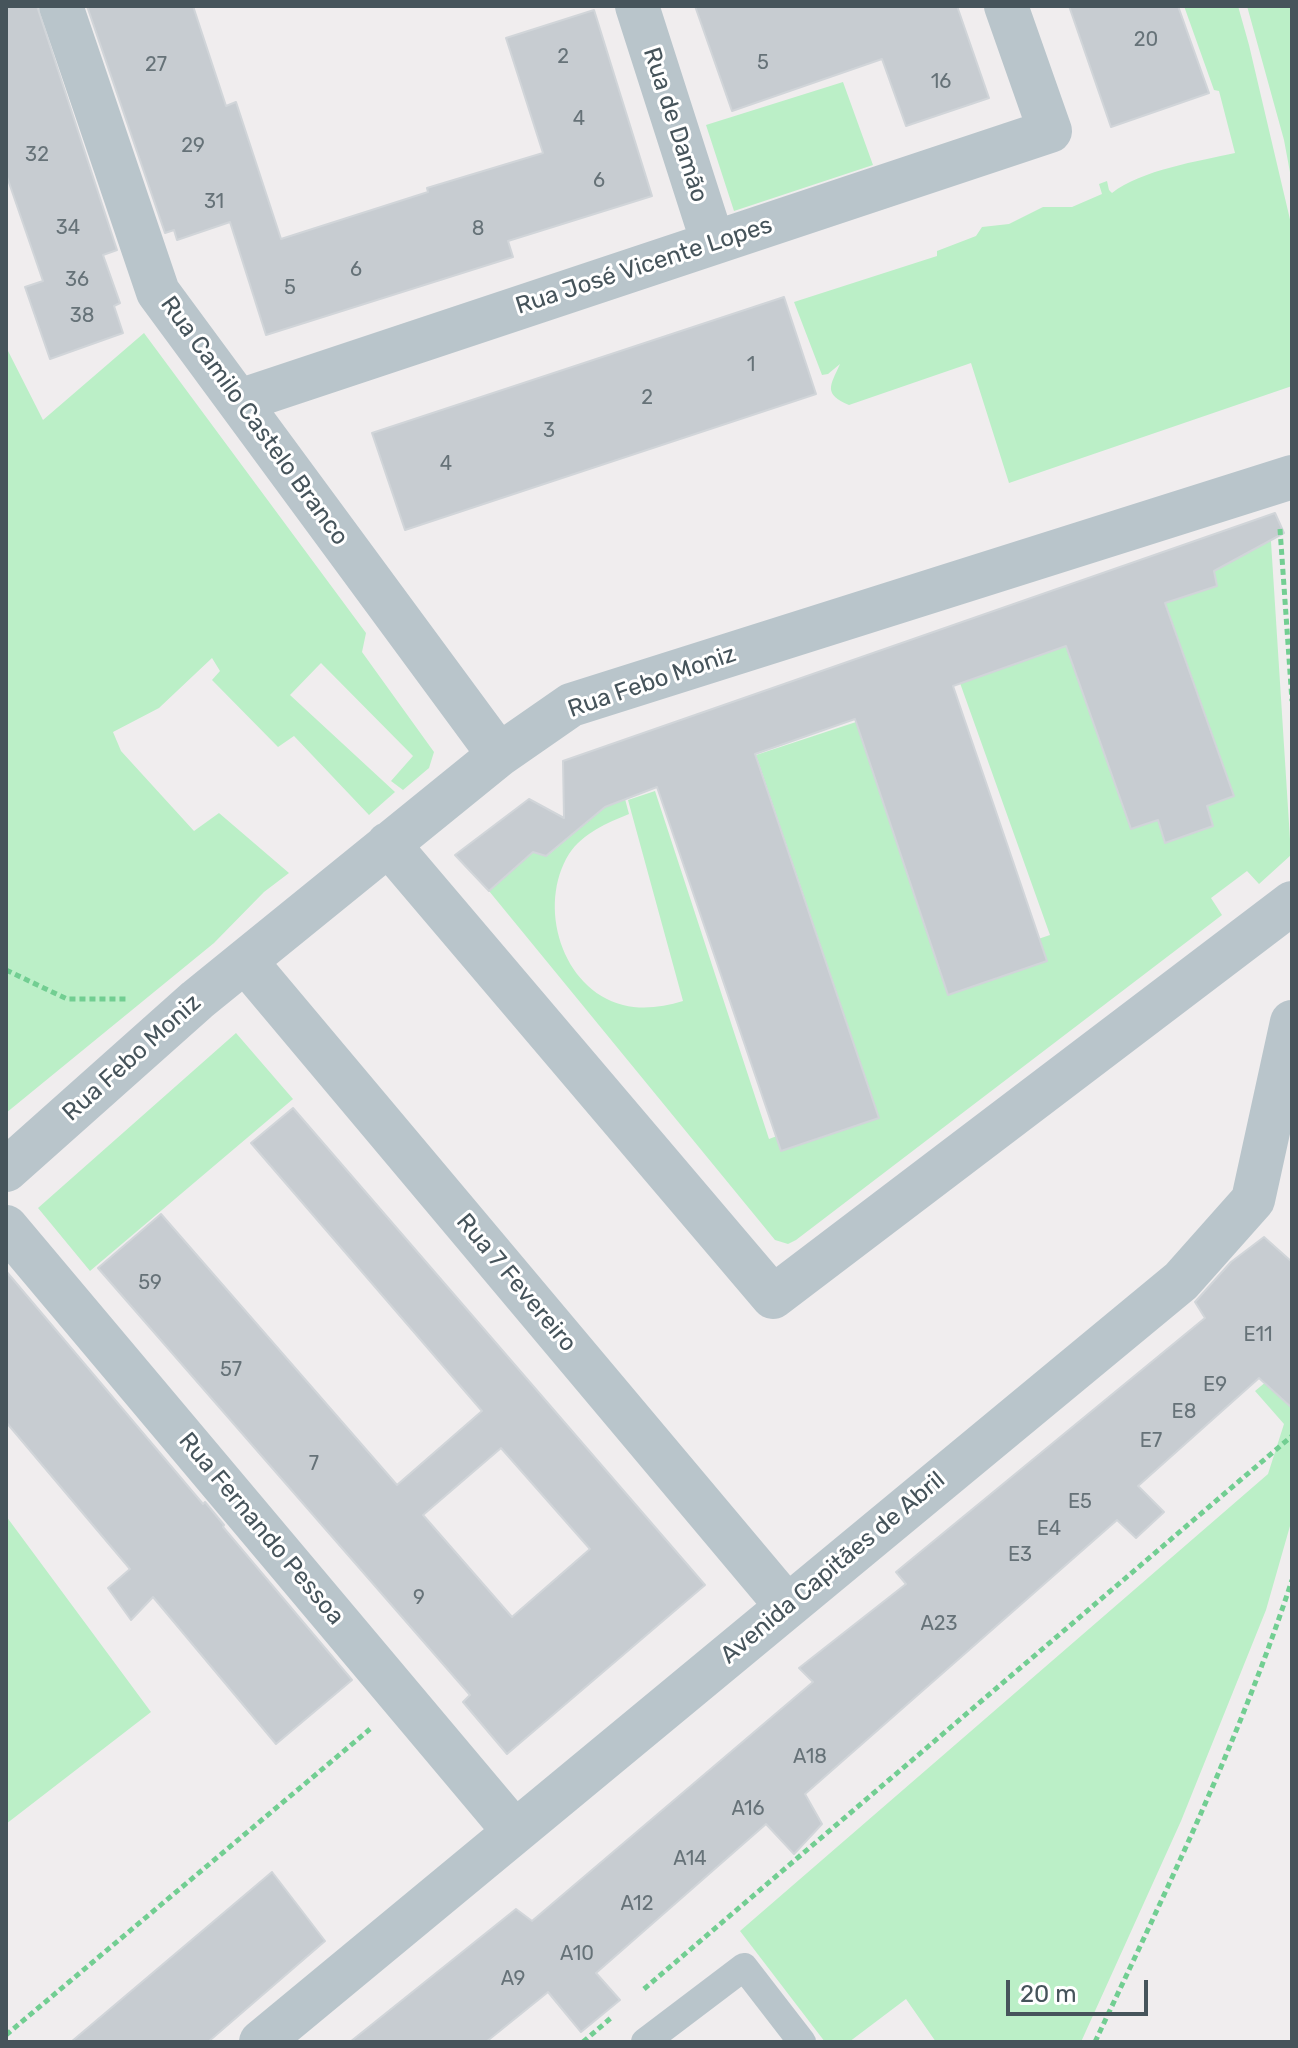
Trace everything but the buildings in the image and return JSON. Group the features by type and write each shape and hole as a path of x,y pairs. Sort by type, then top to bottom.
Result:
{"street":[{"name":"Rua Camilo Castelo Branco","path":"61,6 158,292 499,755"},
{"name":"Rua de Damão","path":"637,6 713,243"},
{"name":"Rua José Vicente Lopes","path":"239,401 1050,131 1006,6"},
{"name":"Rua Febo Moniz","path":"6,1170 197,1000 499,755 571,705 1286,496"},
{"path":"388,844 773,1297 1292,903"},
{"name":"Rua 7 Fevereiro","path":"245,961 787,1606"},
{"name":"Avenida Capitães de Abril","path":"261,2042 1181,1281 1253,1200 1292,1022"},
{"name":"Rua Fernando Pessoa","path":"6,1227 515,1832"}],"lane":[{"path":"645,2042 744,1967 802,2042"}],"path":[{"path":"1286,496 1292,701"},
{"path":"6,970 67,999 197,1000"},
{"path":"643,1991 1292,1436"},
{"path":"1095,2042 1179,1865 1292,1580"},
{"path":"6,2035 404,1700"},
{"path":"583,2042 619,2011"}],"green space":[{"path":"1184,6 1238,6 1292,228 1292,386 1009,483 971,363 849,405 835,397 831,389 840,364 822,375 794,302 937,256 937,251 976,236 982,227 1009,224 1043,207 1072,207 1102,194 1099,184 1107,181 1112,193 1154,172 1235,153 1219,91 1214,90"},
{"path":"1247,6 1292,6 1292,183 1284,140"},
{"path":"843,82 873,165 734,211 706,125"},
{"path":"144,333 366,633 362,652 434,752 429,768 403,790 391,781 413,756 321,663 290,695 395,792 369,815 294,736 278,747 212,680 220,671 212,658 159,708 113,732 121,751 194,831 219,813 289,873 264,892 214,943 6,1113 6,347 43,420"},
{"path":"1270,526 1291,855 1259,884 1247,871 1211,898 1222,915 796,1240 788,1244 775,1240 489,891 533,852 547,856 605,807 625,799 629,814 581,840 569,854 560,874 555,897 561,943 570,964 584,982 602,996 623,1005 638,1007 683,1001 628,800 655,791 769,1139 798,1128 805,1143 853,1127 873,1100 756,755 856,722 940,972 1050,935 960,683 1071,644 1069,655 1131,829 1158,820 1166,843 1213,826 1207,806 1234,796 1160,605 1217,586 1214,571"},
{"path":"236,1033 293,1099 90,1271 38,1208"},
{"path":"1292,1364 1292,1519 1266,1610 1181,1821 1081,2042 936,2042 906,1999 849,2042 825,2042 740,1931 1268,1474 1284,1424 1255,1391 1285,1366"},
{"path":"6,1516 151,1712 6,1824"}]}
